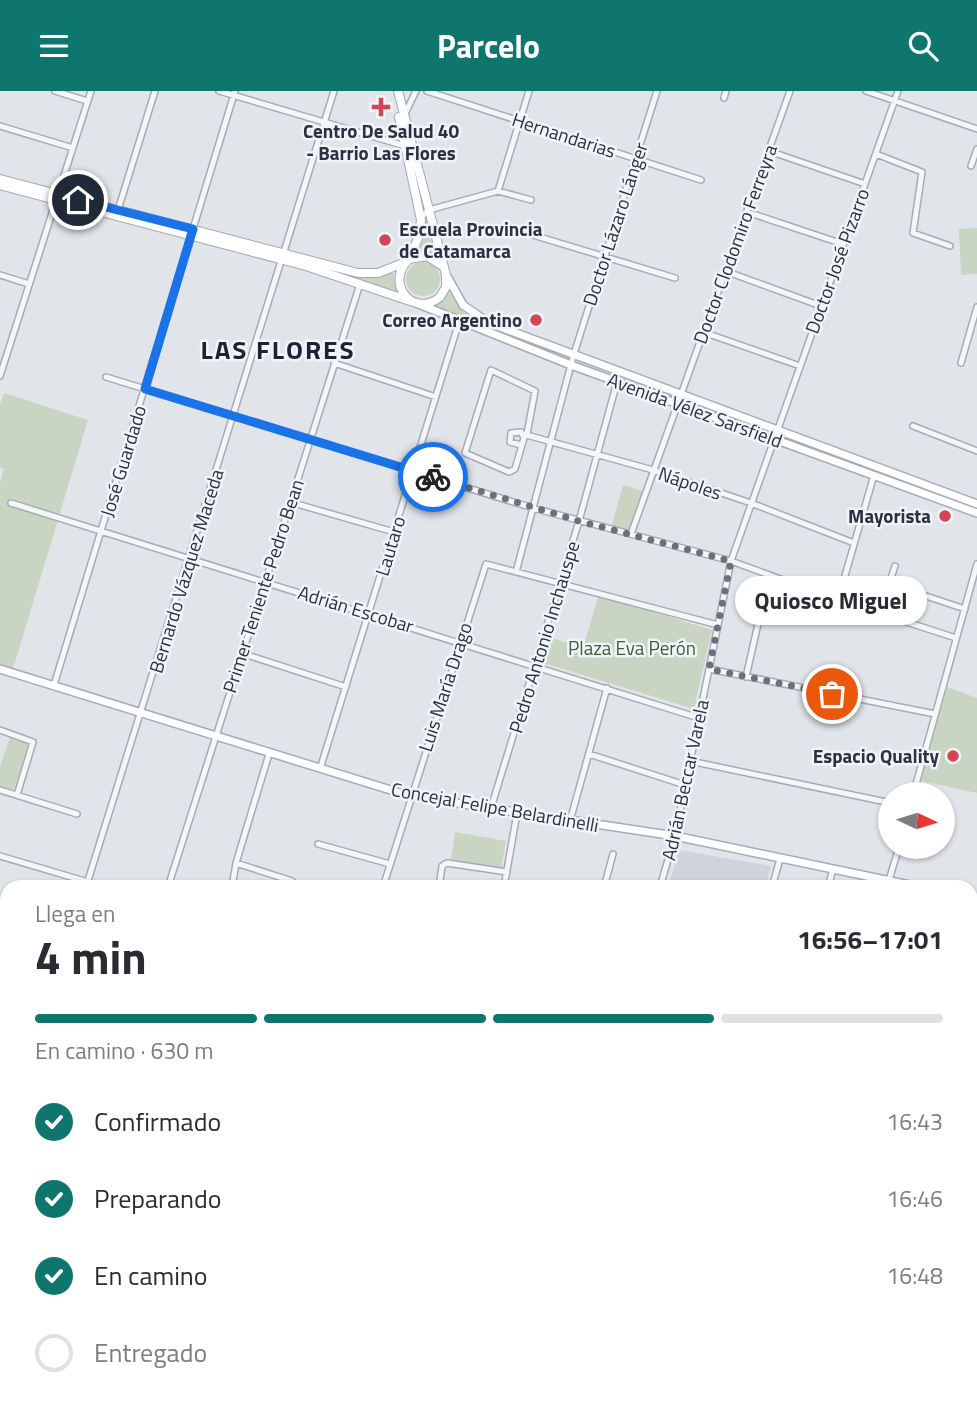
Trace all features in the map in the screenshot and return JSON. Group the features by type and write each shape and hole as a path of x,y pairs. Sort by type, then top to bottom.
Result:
{"main road":[{"path":"396,91 445,271 446,287 440,297 430,303 413,302 401,290 398,280 419,236 421,217 405,146 402,117"},
{"name":"Avenida Vélez Sarsfield","path":"0,179 57,197 281,256 366,274 384,272 407,261"},
{"name":"Avenida Vélez Sarsfield","path":"0,185 118,210 192,232"},
{"path":"407,261 427,255 445,271"},
{"name":"Avenida Vélez Sarsfield","path":"281,256 775,435 977,504"},
{"name":"Avenida Vélez Sarsfield","path":"445,271 456,295 474,315 617,382 678,400"},
{"name":"Avenida Vélez Sarsfield","path":"775,435 977,513"},
{"name":"Concejal Felipe Belardinelli","path":"0,669 410,796 675,837 876,880"}],"street":[{"path":"55,91 87,101"},
{"path":"0,376 91,91"},
{"path":"118,210 155,91"},
{"path":"219,91 234,93 323,124 405,146"},
{"name":"Bernardo Vázquez Maceda","path":"89,880 334,91"},
{"path":"402,117 416,91"},
{"name":"Hernandarias","path":"427,91 701,180"},
{"path":"498,191 529,91"},
{"name":"Doctor Lázaro Lánger","path":"572,361 657,91"},
{"name":"Doctor Clodomiro Ferreyra","path":"631,534 790,91"},
{"path":"866,91 977,129"},
{"name":"Doctor José Pizarro","path":"775,435 898,91"},
{"name":"José Guardado","path":"54,685 234,93"},
{"path":"0,125 73,148"},
{"path":"971,166 977,149"},
{"path":"769,151 865,184"},
{"path":"876,154 922,171 912,229 914,233 950,246"},
{"path":"421,217 429,210 498,191 531,200"},
{"path":"747,212 843,244"},
{"path":"523,232 675,278"},
{"path":"725,271 821,306"},
{"path":"0,275 29,283"},
{"name":"Primer Teniente Pedro Bean","path":"169,880 360,284"},
{"path":"961,363 977,307"},
{"name":"Lautaro","path":"320,769 459,322"},
{"path":"703,332 800,366"},
{"path":"967,342 977,345"},
{"path":"572,361 516,572 718,625"},
{"path":"334,363 436,397"},
{"path":"491,370 535,391 521,445 515,469 509,472 465,453 491,370"},
{"path":"106,377 533,508 731,561 838,600 956,638"},
{"name":"Pedro Antonio Inchauspe","path":"490,810 579,521 617,382"},
{"path":"913,426 977,451"},
{"path":"521,445 512,444 509,437 516,431 525,434"},
{"name":"Nápoles","path":"525,434 653,470 751,503 854,543"},
{"name":"Adrián Beccar Varela","path":"662,880 675,837 731,561 775,435"},
{"path":"838,600 874,475"},
{"path":"290,502 394,532"},
{"name":"Adrián Escobar","path":"11,503 265,580 699,718"},
{"name":"Luis María Drago","path":"385,880 483,568 489,564 516,572"},
{"path":"917,782 977,564"},
{"path":"895,566 890,581 893,585 965,609"},
{"path":"746,677 760,615 773,593"},
{"path":"242,653 346,687"},
{"path":"709,669 935,714"},
{"path":"570,821 607,688"},
{"path":"0,730 33,742 17,795"},
{"path":"233,880 269,754"},
{"path":"589,754 685,785"},
{"path":"690,761 878,800"},
{"path":"0,790 77,814"},
{"path":"505,880 517,813"},
{"path":"318,844 390,864"},
{"path":"606,880 613,854"},
{"path":"0,856 72,880"},
{"path":"774,880 780,859"},
{"path":"889,880 895,859"},
{"path":"236,863 289,880"},
{"path":"440,880 444,863 507,872"},
{"path":"830,880 833,869"}],"shaded area":[{"path":"679,850 771,866 767,880 670,880"}],"green space":[{"path":"427,217 438,256 426,251 415,253"},
{"path":"977,228 977,274 961,275 959,229"},
{"path":"423,262 435,267 440,279 435,291 423,296 411,291 406,279 411,267"},
{"path":"332,270 365,278 394,273 398,295"},
{"path":"447,290 469,317 570,358 568,361 430,307 437,304"},
{"path":"4,393 88,420 13,669 0,665 0,483 4,469 0,467 0,405"},
{"path":"623,485 643,491 631,534 611,528"},
{"name":"Plaza Eva Perón","path":"599,595 712,630 694,709 540,662 547,637 583,647"},
{"name":"Espacio Quality","path":"947,687 977,698 977,793 956,788 956,782 921,781"},
{"path":"10,737 26,742 29,747 13,791 0,788 0,767"},
{"path":"455,832 506,841 501,868 451,860"}],"way so far":[{"path":"433,477 579,521 731,561 709,669 832,694"}],"place":[{"name":"Centro De Salud 40 - Barrio Las Flores","path":"381,107"},
{"name":"Escuela Provincia de Catamarca","path":"385,240"},
{"name":"Correo Argentino","path":"536,320"},
{"name":"Mayorista","path":"945,516"},
{"name":"Quiosco Miguel","path":"832,694"},
{"name":"Espacio Quality","path":"953,756"}],"district":[{"name":"LAS FLORES","path":"278,350"}],"route":[{"path":"78,200 193,229 145,389 433,477"}]}
